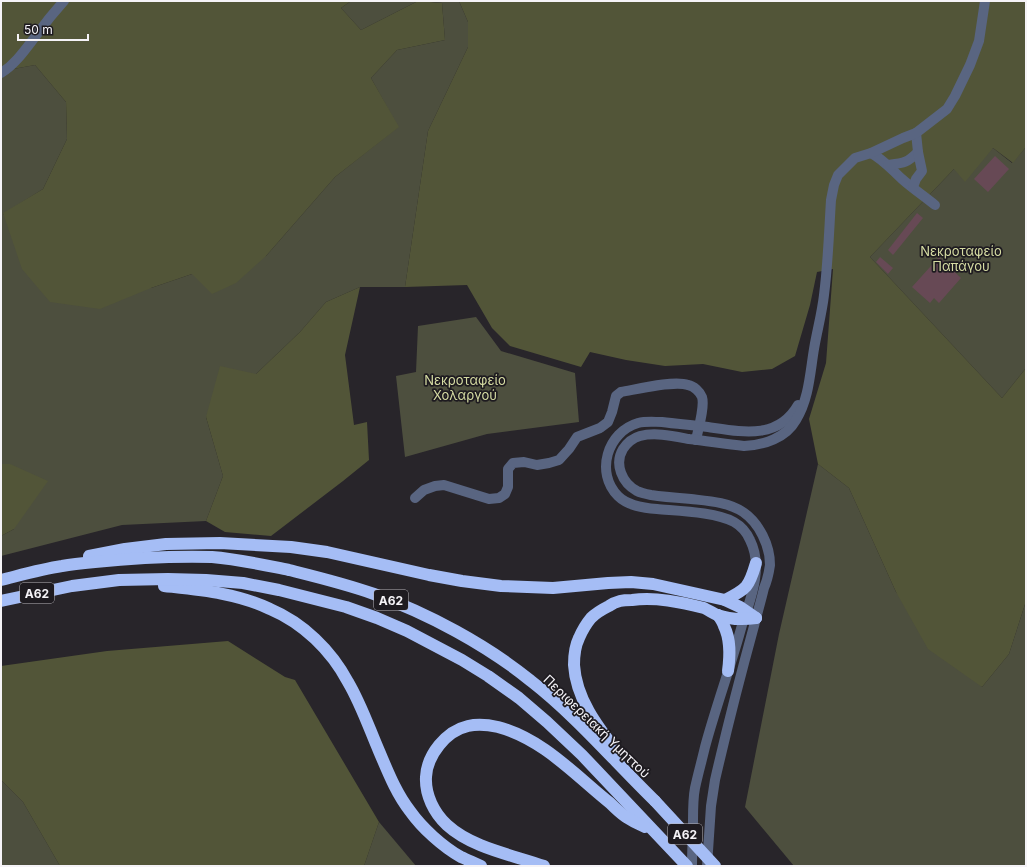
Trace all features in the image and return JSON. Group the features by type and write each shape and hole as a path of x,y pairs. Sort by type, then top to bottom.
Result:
{"highway":[{"path":"62,566 82,558 125,549 166,544 220,543 291,547 328,552 429,575 501,586 553,588 631,582 653,584 726,600 734,603 749,616"},
{"name":"Περιφερειακή Υμηττού","path":"1,580 62,566 126,559 166,557 214,558 243,561 312,576 373,593 405,606 469,638 531,681 602,746 715,866"},
{"path":"726,600 747,586 752,577 756,563"},
{"path":"119,580 215,593 253,601 290,619 307,632 335,661 348,681 386,768 410,811 442,844 460,857 481,866"},
{"name":"Α62","path":"1,601 72,586 119,580 206,580 243,583 264,587 317,599 377,618 462,660 519,698 582,755 687,866"},
{"path":"655,802 635,772 620,756 593,719 578,688 574,658 577,642 584,628 592,617 603,609 620,601 638,599 659,599 679,602 706,609 718,615 733,619 749,616"},
{"path":"718,615 728,638 730,657 728,671"},
{"path":"544,866 471,842 448,826 437,814 431,804 427,791 426,777 428,766 441,742 467,726 482,725 497,727 516,733 544,749 626,816 658,835"}],"street":[{"path":"1,72 8,69 24,51 64,1"},
{"path":"692,866 695,788 710,728 728,671 749,616 767,580 770,565 769,555 761,532 753,521 735,507 725,504 643,494 635,490 623,477 620,470 620,454 630,441 639,436 652,435 667,435 744,446 755,446 782,435 796,421 808,388 824,296 831,200 838,175 855,158 871,153 916,133 947,109 956,96 979,41 985,1"},
{"path":"913,187 916,179 922,171 916,133"},
{"path":"888,165 899,164 910,160 918,152"},
{"path":"871,153 888,165 903,180 934,205"},
{"path":"706,866 711,806 715,780 749,616 755,578 756,563 754,552 750,540 743,530 733,522 722,517 707,514 649,509 627,502 618,496 607,476 605,465 607,455 619,434 638,423 649,421 749,432 764,430 775,426 787,419 794,412 800,402 814,349"},
{"path":"416,498 424,490 435,486 444,485 490,499 499,498 505,494 508,487 508,470 513,463 524,462 537,465 559,460 577,437 600,428 608,422 616,396 621,392 675,383 689,385 696,389 702,397 702,406 696,440"}],"green space":[{"path":"1,1 351,1 341,8 361,30 418,1 442,3 445,40 397,50 371,78 399,127 335,177 266,256 236,283 212,294 192,274 151,288 100,309 50,302 22,269 3,213 43,189 67,139 66,102 35,65 13,69 1,77"},
{"path":"351,1 418,1 361,30 341,8"},
{"path":"423,1 459,1 468,22 468,47 428,131 405,287 360,287 326,302 300,332 256,374 206,417 223,476 206,521 122,525 1,556 1,536 14,529 10,464 1,464 1,77 13,69 35,65 66,102 67,139 43,189 3,214 151,288 192,274 266,256 335,177 398,127 371,78 397,50 445,40 442,3"},
{"path":"459,1 1026,1 1026,147 1013,163 993,148 965,182 954,169 870,257 1002,398 1026,368 1026,601 1009,654 982,687 928,649 896,592 849,488 818,464 809,419 826,363 833,269 817,272 810,305 795,356 772,369 742,372 703,364 665,366 626,360 590,352 581,367 510,346 492,328 467,285 405,287 428,131 468,47 468,22"},
{"name":"Νεκροταφείο Παπάγου","path":"1026,147 1026,368 1002,398 870,257 954,169 993,148 1012,163"},
{"path":"360,287 345,355 354,425 367,422 369,460 271,536 225,532 206,521 223,476 206,417 220,366 256,374 300,332 326,302"},
{"name":"Νεκροταφείο Χολαργού","path":"476,317 501,351 575,373 579,422 487,434 405,457 396,376 416,372 418,326"},
{"path":"1,464 10,464 48,481 14,529 1,536"},
{"path":"818,464 849,488 896,592 982,687 1009,654 1026,601 1026,866 794,866 745,807 779,634"},
{"path":"228,641 285,677 295,680 379,822 364,866 60,866 23,802 1,780 1,666 107,651"},
{"path":"1,780 23,802 60,866 1,866"},
{"path":"379,822 416,866 364,866"}],"building":[{"path":"995,156 1009,169 988,192 974,179"},
{"path":"917,213 923,218 893,255 888,250"},
{"path":"880,257 893,268 888,274 876,262"},
{"path":"939,257 961,278 939,303 934,298 930,303 912,287"}]}
